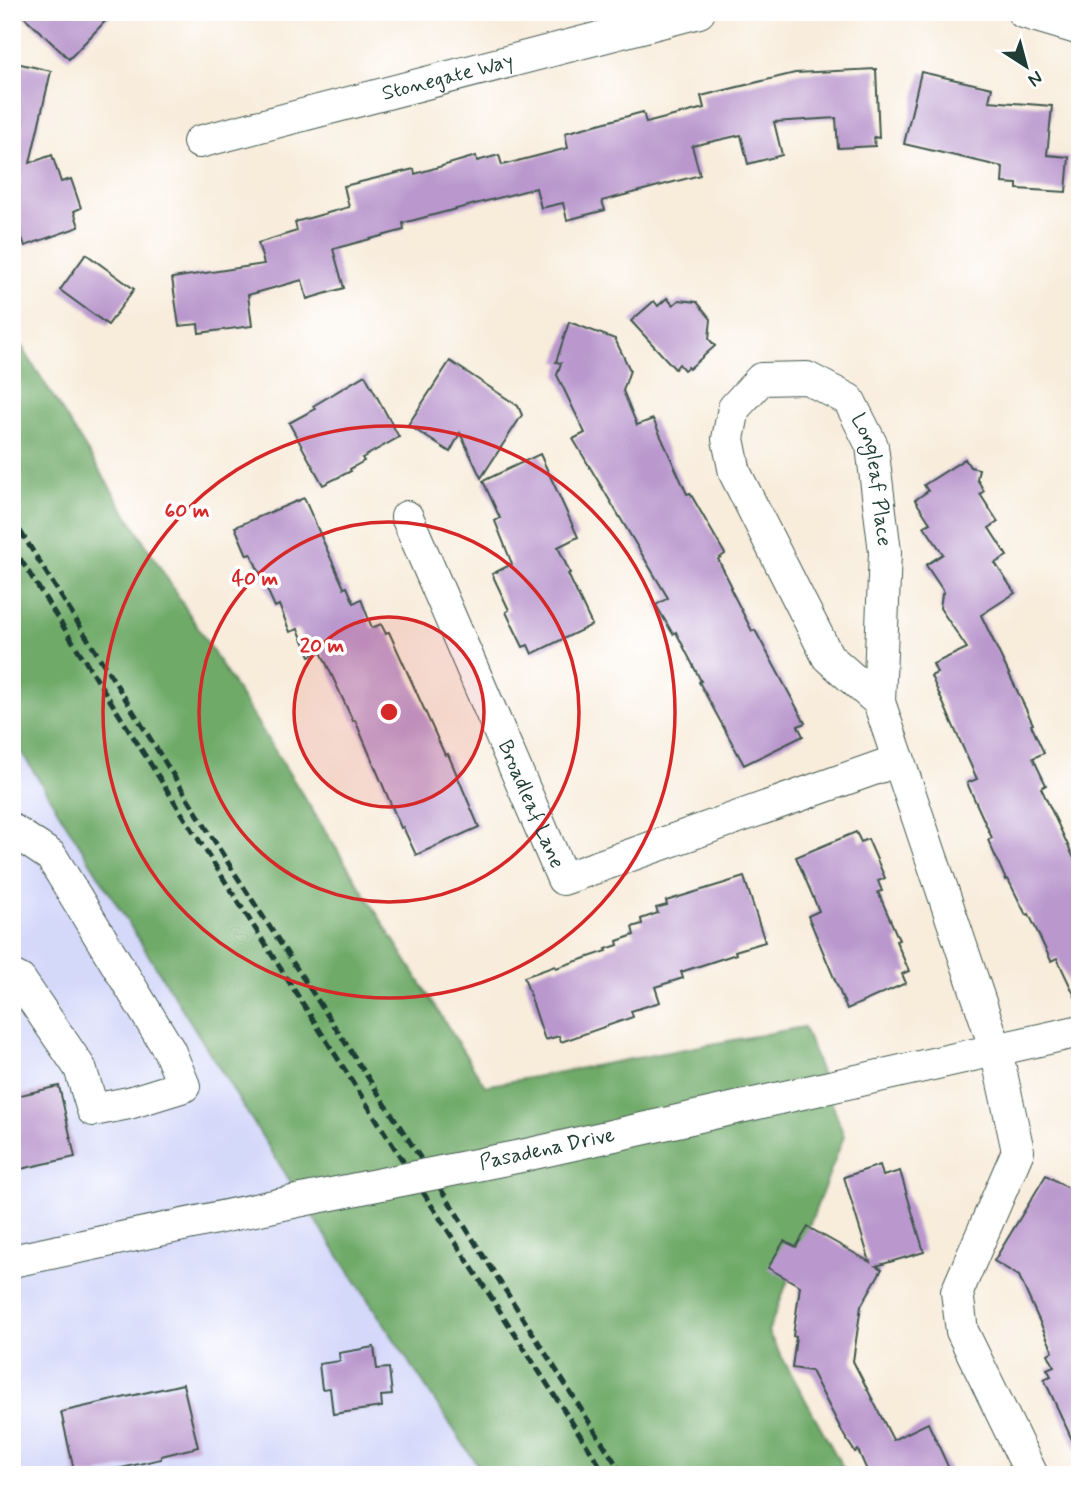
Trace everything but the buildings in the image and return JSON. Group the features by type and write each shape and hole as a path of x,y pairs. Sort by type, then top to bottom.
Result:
{"street":[{"name":"Stonegate Way","path":"199,142 699,12"},
{"path":"1023,12 1080,29"},
{"name":"Longleaf Place","path":"879,702 828,657 735,473 728,439 734,408 761,379 807,378 849,400 872,446 885,552 879,702 996,1050 1017,1151 957,1292 962,1331 1032,1475"},
{"name":"Broadleaf Lane","path":"407,517 563,879 899,760"},
{"path":"12,830 51,856 169,1050 184,1086 129,1103 93,1110 80,1068 20,979 12,976"},
{"name":"Pasadena Drive","path":"12,1261 521,1156 1080,1031"}],"shaded area":[{"path":"12,737 302,1200 484,1475 12,1475"}],"green space":[{"path":"12,331 485,1086 804,1027 844,1136 768,1332 847,1475 484,1475 302,1200 12,737"}],"railway":[{"path":"12,518 232,869 623,1475"},
{"path":"12,546 606,1475"}]}
